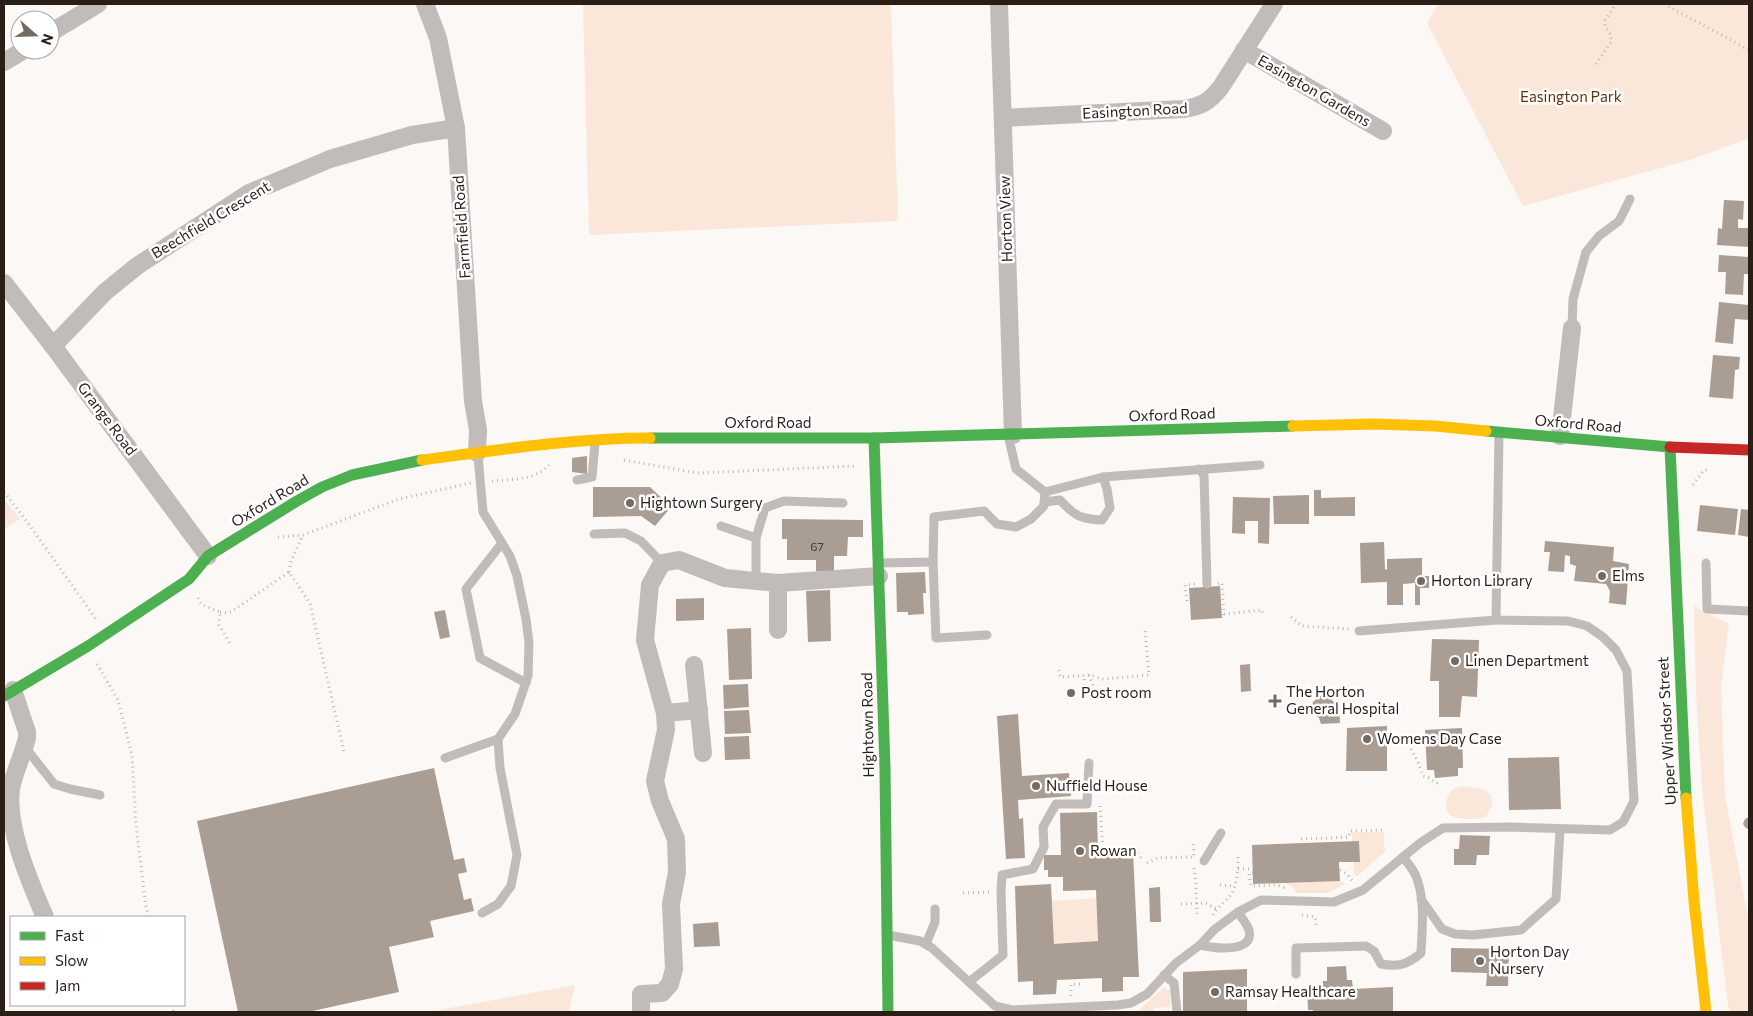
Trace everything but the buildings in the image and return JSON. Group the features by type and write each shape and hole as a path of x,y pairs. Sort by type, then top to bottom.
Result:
{"main road":[{"name":"Oxford Road","path":"8,693 88,646 189,579 208,556 297,501 322,487 352,475 417,461 511,448 630,438 874,438 1374,424 1435,426 1670,446 1749,450"},
{"name":"Hightown Road","path":"874,438 879,569 888,1012"},
{"name":"Upper Windsor Street","path":"1670,446 1684,780 1706,1012"}],"street":[{"path":"60,28 98,4"},
{"name":"Farmfield Road","path":"425,4 438,38 456,128 474,401 478,430 478,453"},
{"name":"Horton View","path":"999,4 1010,435"},
{"name":"Easington Road","path":"1003,118 1196,107 1212,99 1274,4"},
{"name":"Easington Gardens","path":"1244,50 1383,131"},
{"name":"Beechfield Crescent","path":"53,346 105,292 137,266 249,193 330,159 412,135 456,128"},
{"name":"Grange Road","path":"4,283 53,346 208,556"},
{"path":"1560,436 1572,328"},
{"path":"641,1012 641,994 662,993 670,984 674,969 671,904 677,872 676,838 660,801 655,781 666,730 665,713 645,640 650,585 662,563 679,560 724,578 778,583 879,569"},
{"path":"778,583 778,630"},
{"path":"694,665 703,753"},
{"path":"8,693 27,732 25,747 12,786 10,804 26,875 45,916"},
{"path":"665,713 698,710"}],"lane":[{"path":"1572,328 1573,299 1586,252 1599,236 1619,221 1630,199"},
{"path":"1496,620 1499,432"},
{"path":"1010,435 1016,469 1044,497 1060,500 1070,511 1085,520 1102,520 1110,508 1103,477"},
{"path":"577,480 592,477 595,440"},
{"path":"445,758 498,739 515,714 526,683 530,659 526,619 517,576 510,556 483,512 478,453"},
{"path":"1044,497 1103,477 1260,465"},
{"path":"1199,469 1204,475 1207,584"},
{"path":"987,635 936,638 933,562 934,517 984,511 998,524 1016,526 1031,520 1044,506 1044,497"},
{"path":"756,581 756,538 765,508 784,501 843,503"},
{"path":"721,526 756,538"},
{"path":"594,534 625,533 641,541 662,563"},
{"path":"502,544 466,589 480,658 526,683"},
{"path":"879,569 933,562"},
{"path":"1706,563 1707,609 1749,611"},
{"path":"887,935 904,937 926,944 950,963 995,1006 1012,1010 1118,1009 1147,994 1176,963 1238,912 1261,900 1334,902 1363,890 1403,857 1443,828 1610,830 1623,822 1634,800 1627,671 1616,650 1603,637 1587,626 1568,621 1496,620 1359,631"},
{"path":"482,913 498,904 512,886 517,855 500,768 498,739"},
{"path":"25,747 54,784 70,790 100,795"},
{"path":"968,982 1003,955 1002,875 1033,869 1044,846 1043,827 1056,804 1086,804 1089,763"},
{"path":"1421,899 1442,929 1456,934 1506,933 1521,930 1556,899 1560,828"},
{"path":"1204,861 1221,833"},
{"path":"1296,974 1296,948 1366,946 1374,951 1381,964 1394,966 1410,962 1421,954 1420,890 1414,872 1403,857"},
{"path":"926,944 935,922 935,908"},
{"path":"1200,945 1209,947 1243,946 1248,940 1249,930 1238,912"},
{"path":"1164,975 1174,983 1177,1012"}],"path":[{"path":"1596,64 1611,42 1611,35 1605,26 1605,20 1616,4"},
{"path":"1664,4 1749,50"},
{"path":"272,538 304,534 399,499 479,482 527,478 544,470 554,459"},
{"path":"623,460 697,473 875,466"},
{"path":"1692,491 1694,483 1703,471 1712,468"},
{"path":"4,492 31,527 106,634"},
{"path":"304,534 291,561 289,572 310,603 344,752"},
{"path":"189,579 201,604 227,613 289,572"},
{"path":"1187,601 1186,585 1222,583 1224,614 1262,610 1262,615"},
{"path":"220,612 219,625 230,643"},
{"path":"1291,617 1302,626 1333,627 1359,631"},
{"path":"1060,670 1060,677 1089,675 1104,679 1149,675 1145,629"},
{"path":"88,646 118,700 132,755 136,825 148,916"},
{"path":"1089,675 1095,690"},
{"path":"1082,687 1084,687 1084,676"},
{"path":"1411,749 1423,776 1430,778 1440,785"},
{"path":"1086,804 1100,806 1103,850 1110,852 1136,851 1141,858"},
{"path":"1301,839 1349,837 1350,831 1385,830"},
{"path":"1193,844 1197,914"},
{"path":"1213,915 1217,908 1232,894 1238,869 1238,856"},
{"path":"1147,863 1157,858 1194,857"},
{"path":"1238,869 1252,871 1249,873 1251,886 1277,885 1290,891"},
{"path":"1340,870 1347,874 1354,883"},
{"path":"1220,885 1234,886"},
{"path":"964,893 1001,892"},
{"path":"1180,904 1205,903 1217,908"},
{"path":"1071,999 1071,984 1080,984 1081,980"}],"green space":[{"path":"583,4 891,4 898,221 589,235"},
{"name":"Easington Park","path":"1438,4 1749,4 1749,138 1693,159 1523,206 1427,23"},
{"path":"4,499 20,519 4,529"},
{"path":"1694,606 1729,624 1721,686 1725,795 1749,923 1749,1012 1730,1012 1728,1006 1702,789 1696,695"},
{"path":"1464,786 1483,789 1491,795 1492,804 1486,817 1462,819 1450,815 1446,804 1448,795 1454,788"},
{"path":"1352,832 1384,832 1386,851 1357,876 1354,873 1354,862 1360,861 1359,842 1352,842"},
{"path":"1340,881 1345,884 1328,893 1296,893 1293,887 1284,883"},
{"path":"1096,898 1098,941 1054,944 1052,901"},
{"path":"575,985 569,1012 428,1012"},
{"path":"1164,987 1170,991 1170,1007 1154,1008 1154,1012 1137,1012"}],"traffic: fast":[{"path":"650,438 874,438 1293,426"},
{"path":"1486,431 1670,447 1686,798"},
{"path":"874,438 885,768 888,1012"},
{"path":"4,696 88,646 189,579 208,556 297,501 322,487 352,475 422,460"}],"traffic: slow":[{"path":"1293,426 1374,424 1435,426 1486,431"},
{"path":"422,460 564,442 650,438"},
{"path":"1686,798 1694,901 1706,1012"}],"traffic: jam":[{"path":"1670,447 1749,450"}],"place":[{"name":"Hightown Surgery","path":"630,503"},
{"name":"Elms","path":"1602,576"},
{"name":"Horton Library","path":"1421,581"},
{"name":"Linen Department","path":"1455,661"},
{"name":"Post room","path":"1071,693"},
{"name":"The Horton General Hospital","path":"1275,701"},
{"name":"Womens Day Case","path":"1367,739"},
{"name":"Nuffield House","path":"1036,786"},
{"name":"Rowan","path":"1080,851"},
{"name":"Horton Day Nursery","path":"1480,961"},
{"name":"Ramsay Healthcare","path":"1215,992"}]}
